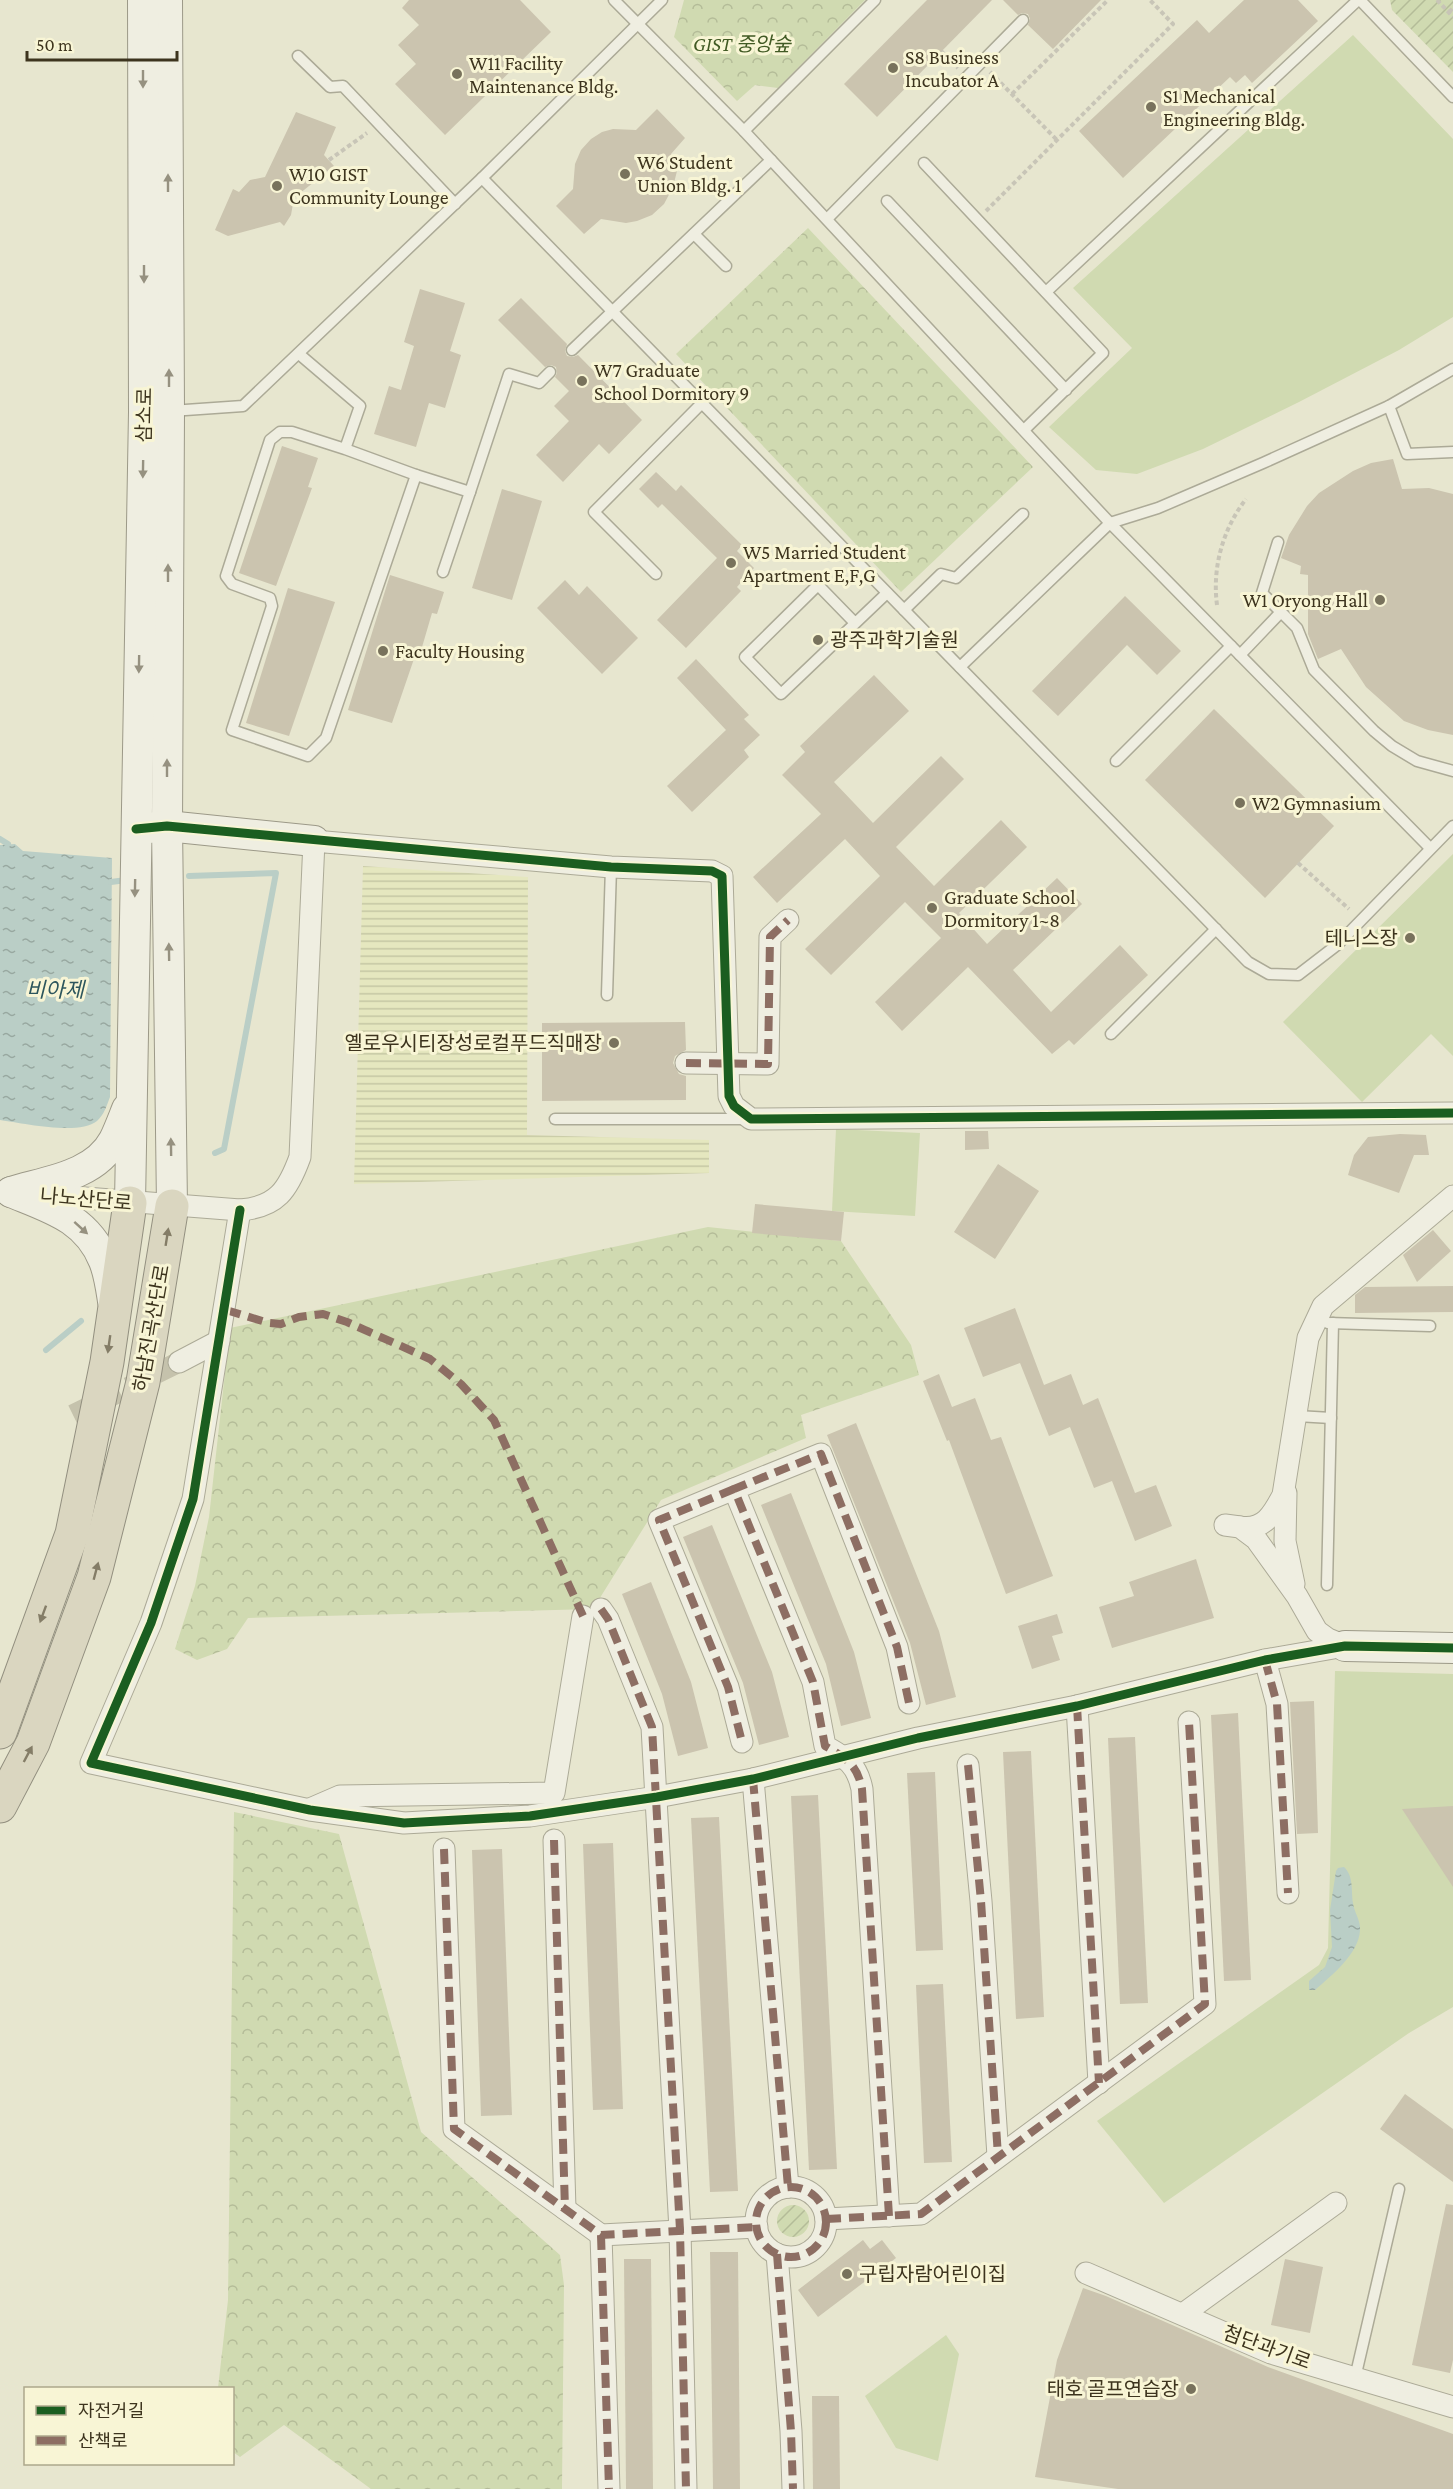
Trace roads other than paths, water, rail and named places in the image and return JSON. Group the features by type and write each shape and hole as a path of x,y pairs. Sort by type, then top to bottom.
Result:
{"highway":[{"name":"하남진곡산단로","path":"0,1732 72,1534 107,1362 130,1203"},
{"name":"하남진곡산단로","path":"0,1806 33,1743 94,1577 143,1382 172,1206"}],"street":[{"name":"삼소로","path":"143,0 157,412 167,826"},
{"name":"삼소로","path":"136,829 157,412 167,0"},
{"path":"136,829 167,826 611,867 712,871 722,876 729,1096 734,1106 751,1119 1453,1113"},
{"name":"하남진곡산단로","path":"167,826 172,1206"},
{"name":"하남진곡산단로","path":"130,1203 136,829"},
{"name":"나노산단로","path":"5,1191 130,1203 240,1209 259,1208 275,1199 291,1182 300,1157 314,841"},
{"path":"686,1063 768,1064 770,937 788,920"},
{"path":"5,1191 80,1172 101,1157 114,1140 132,1096"},
{"path":"5,1191 54,1210 81,1225 94,1241 105,1263 115,1307"},
{"path":"1297,1596 1288,1564 1286,1487 1308,1338 1324,1323 1323,1306 1453,1197"},
{"path":"240,1209 193,1499 151,1623 91,1763 310,1810 419,1824 530,1816 657,1797 753,1779 918,1738 1077,1706 1265,1659 1345,1646 1453,1648"},
{"path":"179,1362 219,1341"},
{"path":"742,1742 728,1688 659,1520 821,1454 897,1647 909,1703"},
{"path":"1286,1487 1278,1505 1267,1520 1251,1529 1233,1526 1256,1539 1297,1596 1317,1631 1328,1639 1345,1646"},
{"path":"734,1489 813,1682 825,1746 844,1757 859,1772 862,1789 888,2216"},
{"path":"310,1810 340,1796 554,1793 592,1612 608,1619 652,1726 680,2230 686,2489"},
{"path":"1265,1659 1277,1704 1288,1893"},
{"path":"1077,1706 1099,2083"},
{"path":"826,2219 921,2214 1205,2004 1189,1722"},
{"path":"968,1765 981,1900 998,2156"},
{"path":"753,1779 788,2187"},
{"path":"554,1840 565,2209"},
{"path":"444,1849 454,2129 601,2235 757,2227"},
{"path":"788,2187 799,2188 818,2199 824,2209 826,2219 825,2231 820,2242 801,2256 789,2257 777,2254 761,2238 757,2227 761,2205 768,2196 788,2187"},
{"path":"1183,2314 1336,2203"},
{"path":"601,2235 609,2489"},
{"path":"777,2254 791,2431 793,2489"},
{"name":"첨단과기로","path":"1086,2273 1271,2352 1453,2407"}],"lane":[{"path":"614,0 744,131 1110,523 1431,848"},
{"path":"157,412 243,406 482,178 662,0"},
{"path":"744,131 875,0"},
{"path":"1046,292 1359,0 1453,97"},
{"path":"827,219 1023,20"},
{"path":"298,56 330,87 343,86 455,204"},
{"path":"572,350 771,160"},
{"path":"924,163 1103,353 1024,430"},
{"path":"482,178 1248,962 1269,974 1298,975 1336,945 1453,826"},
{"path":"887,201 1066,390"},
{"path":"694,234 726,266"},
{"path":"300,354 360,405 345,449"},
{"path":"960,667 1110,523 1158,508 1389,406 1453,369"},
{"path":"443,572 508,374 538,383 550,372"},
{"path":"656,574 594,512 703,402"},
{"path":"1389,406 1407,454 1453,452"},
{"path":"416,475 326,738 308,756 232,730 272,606 270,598 232,584 226,576 270,440 280,432 292,432 470,492"},
{"path":"904,610 941,573 956,579 1023,514"},
{"path":"1278,542 1262,593 1297,628 1314,670 1374,731 1392,746 1417,761 1453,771"},
{"path":"855,623 818,585 745,657 781,694 855,623 887,592"},
{"path":"1240,655 1281,612"},
{"path":"1116,760 1231,646"},
{"path":"607,995 611,867"},
{"path":"1111,1034 1216,928"},
{"path":"555,1119 751,1119"},
{"path":"1327,1586 1331,1418 1324,1323 1430,1326"},
{"path":"1297,1416 1331,1418"},
{"path":"1355,2378 1400,2188"}],"water":[{"name":"비아제","path":"15,844 23,851 112,858 110,1097 102,1116 97,1121 77,1128 0,1120 0,845"},
{"path":"1344,1867 1351,1879 1354,1906 1360,1927 1358,1939 1350,1956 1336,1971 1315,1990 1309,1990 1309,1981 1325,1967 1332,1947 1330,1910 1336,1871"}],"waterway":[{"path":"0,839 8,844"},
{"path":"189,876 276,873 224,1149 215,1153"},
{"path":"111,882 126,880"},
{"path":"46,1350 81,1321"}],"tunnel":[{"path":"73,1415 179,1362"}],"place":[{"name":"S8 Business Incubator A","path":"893,68"},
{"name":"W11 Facility Maintenance Bldg.","path":"457,74"},
{"name":"S1 Mechanical Engineering Bldg.","path":"1151,107"},
{"name":"W6 Student Union Bldg. 1","path":"625,174"},
{"name":"W10 GIST Community Lounge","path":"277,186"},
{"name":"W7 Graduate School Dormitory 9","path":"582,381"},
{"name":"W5 Married Student Apartment E,F,G","path":"731,563"},
{"name":"W1 Oryong Hall","path":"1380,600"},
{"name":"광주과학기술원","path":"818,640"},
{"name":"Faculty Housing","path":"383,651"},
{"name":"W2 Gymnasium","path":"1240,803"},
{"name":"Graduate School Dormitory 1~8","path":"932,908"},
{"name":"테니스장","path":"1410,938"},
{"name":"옐로우시티장성로컬푸드직매장","path":"614,1043"},
{"name":"구립자람어린이집","path":"847,2274"},
{"name":"태호 골프연습장","path":"1191,2389"}],"park label":[{"name":"GIST 중앙숲","path":"742,44"}]}
